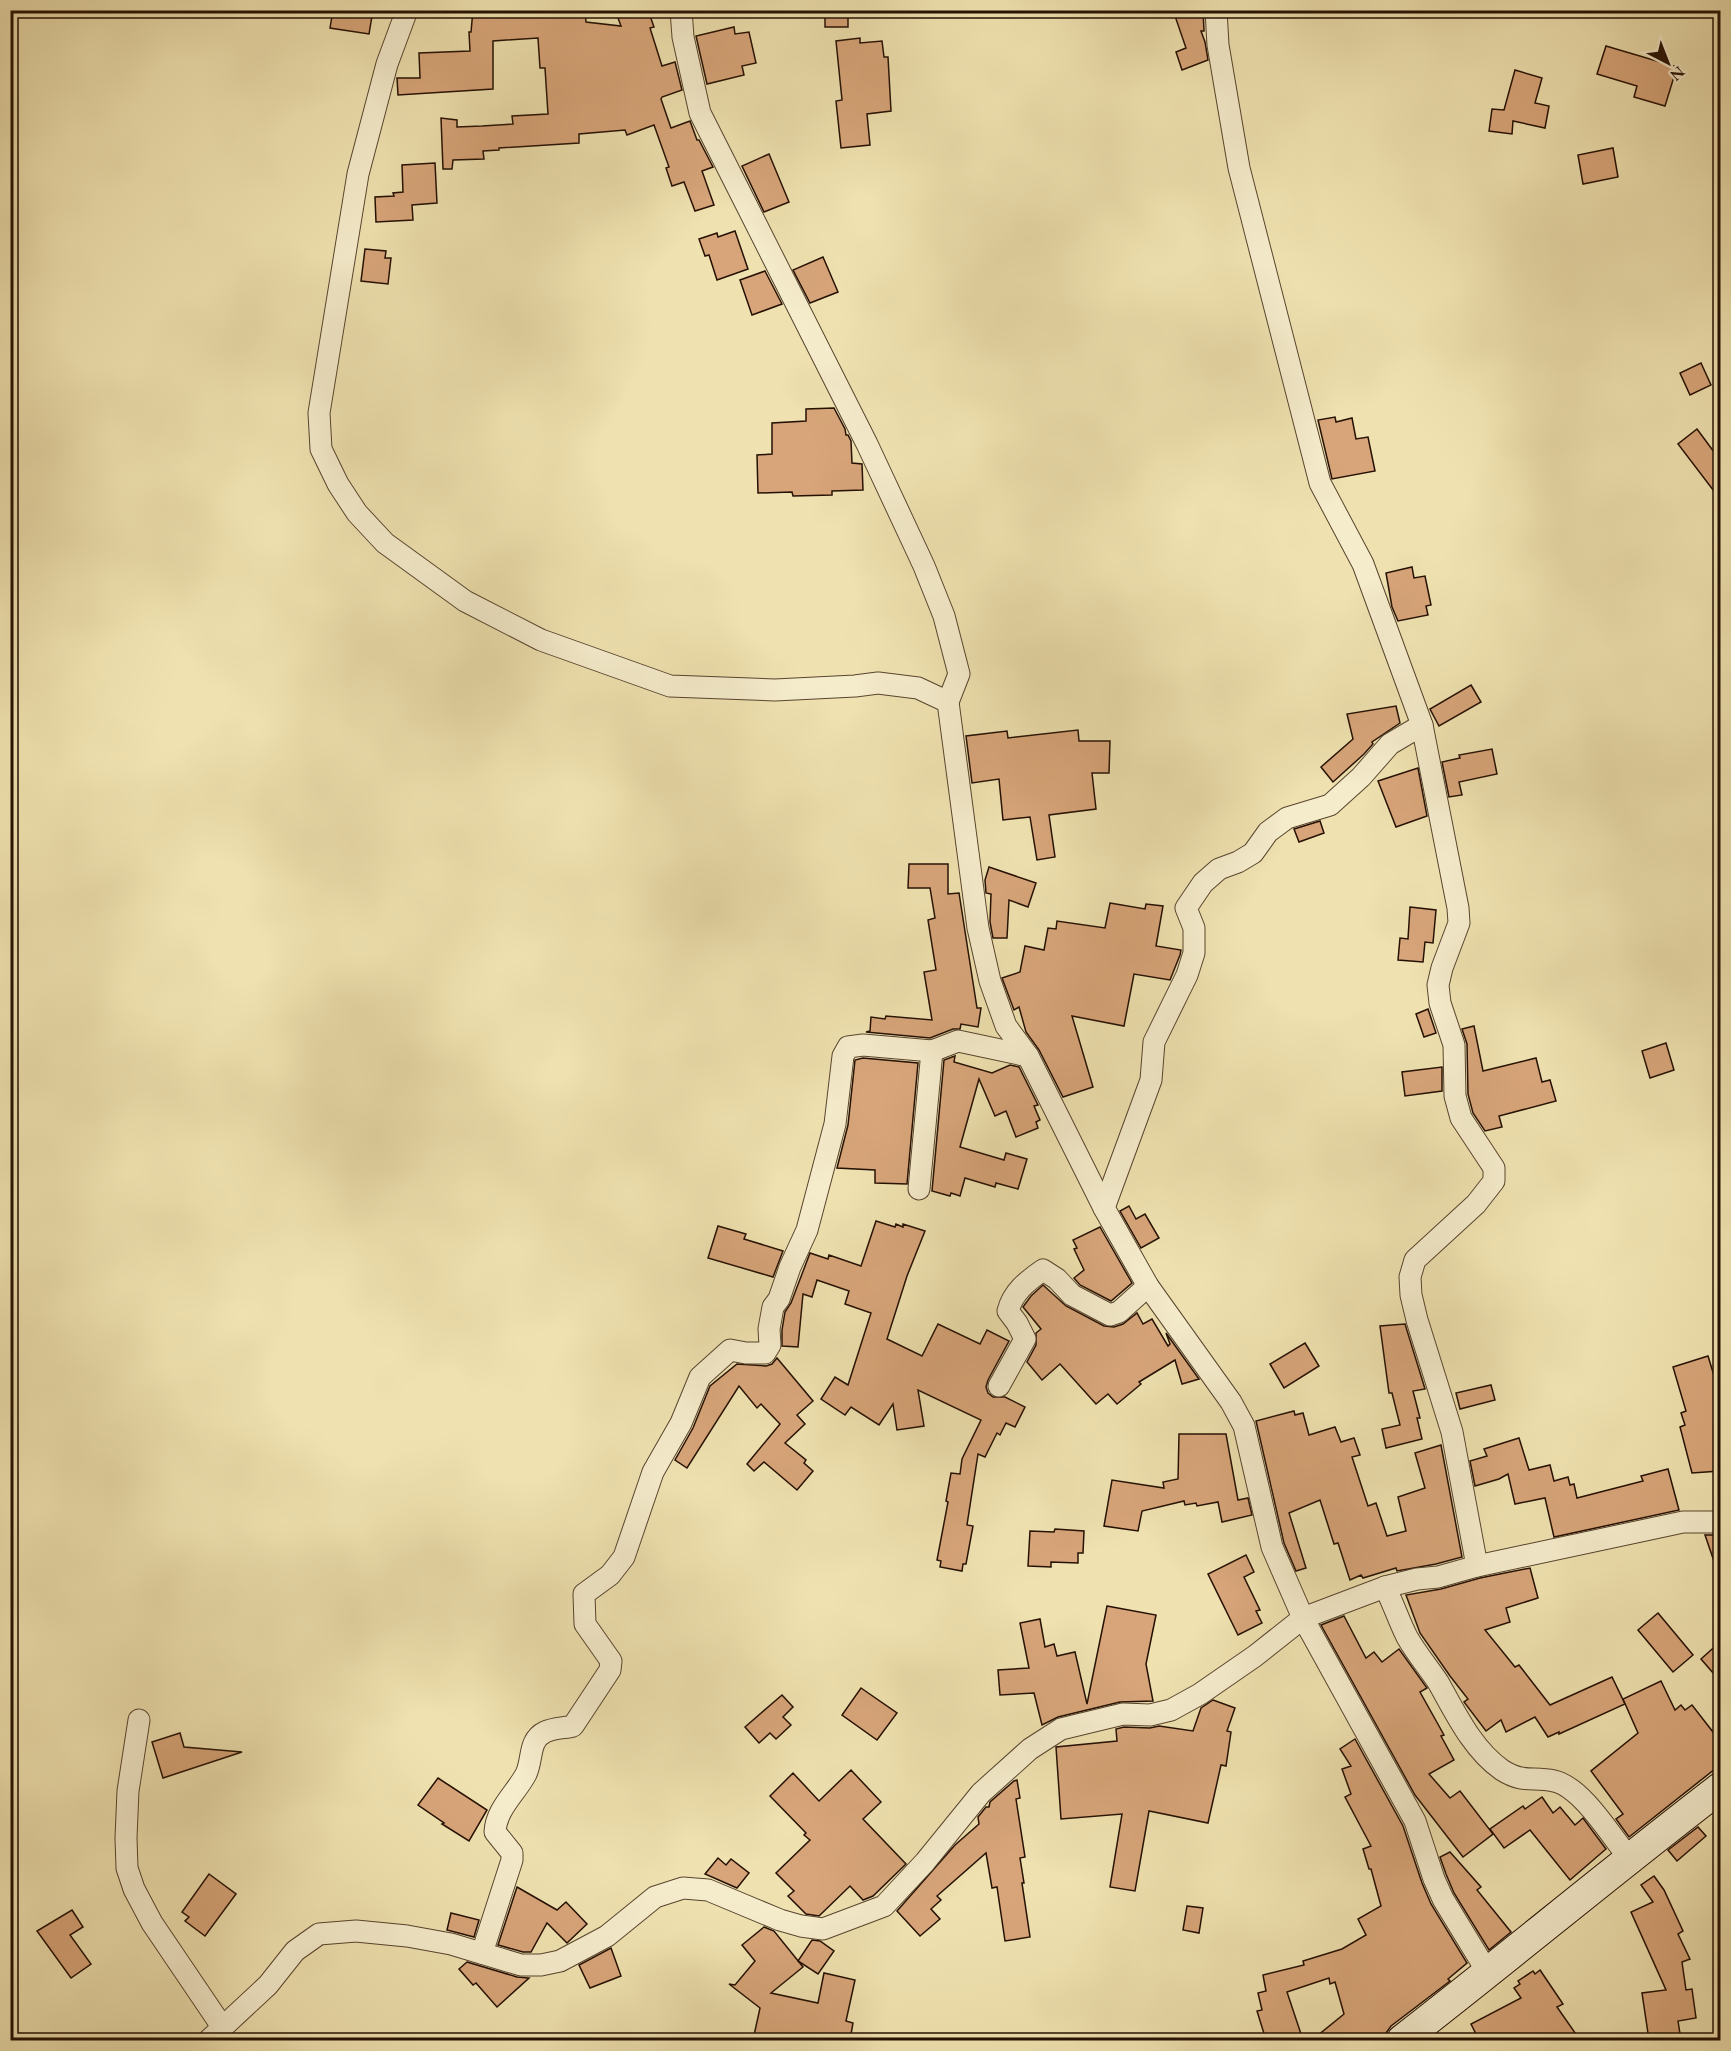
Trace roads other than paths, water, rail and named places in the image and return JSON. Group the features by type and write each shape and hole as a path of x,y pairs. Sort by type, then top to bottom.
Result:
{"main road":[{"path":"1402,2040 1720,1788"}],"street":[{"path":"407,10 387,64 358,174 318,413 321,449 338,484 357,513 385,543 465,600 541,640 670,686 775,690 878,683 918,688 948,702"},
{"path":"681,10 683,37 700,113 867,444 924,566 944,616 959,674 948,702 978,928 990,981 1005,1026 1028,1056 1104,1208 1148,1286 1231,1402 1244,1426 1272,1547 1303,1618 1415,1821 1443,1899 1488,1973"},
{"path":"1216,10 1218,45 1239,168 1320,483 1363,564 1422,725 1460,923 1442,968 1438,985 1440,1003 1455,1045 1455,1096 1461,1118 1494,1168 1494,1181 1476,1204 1415,1260 1410,1277 1417,1320 1452,1432 1477,1566"},
{"path":"1104,1208 1151,1080 1154,1042 1187,975 1194,953 1194,928 1186,908 1203,883 1219,869 1253,853 1268,832 1287,818 1330,805 1361,777 1390,744 1422,725"},
{"path":"482,1953 512,1860 512,1853 495,1832 495,1821 527,1772 530,1752 536,1740 545,1731 573,1726 610,1670 611,1661 585,1624 584,1594 610,1575 624,1557 653,1472 681,1423 700,1377 730,1350 765,1353 770,1345 769,1329 773,1307 779,1299 790,1267 807,1230 835,1124 843,1056 848,1047 863,1045 932,1051 958,1041 1028,1056"},
{"path":"919,1189 932,1051"},
{"path":"999,1386 1025,1340 1008,1311 1011,1300 1017,1291 1043,1270 1057,1279 1072,1295 1110,1316 1119,1312 1148,1286"},
{"path":"139,1720 128,1791 127,1868 134,1889 152,1923 216,2034 268,1985 295,1951 319,1934 356,1931 407,1936 451,1944 521,1965 541,1965 560,1960 607,1936 655,1897 683,1888 708,1890 780,1920 823,1929 884,1906 925,1862 981,1793 1030,1749 1061,1729 1123,1714 1150,1715 1171,1710 1200,1694 1255,1656 1303,1618 1385,1587 1418,1579 1438,1577 1477,1566 1683,1522 1720,1522"},
{"path":"1385,1587 1408,1638 1433,1674 1461,1724 1484,1753 1514,1777 1524,1780 1554,1781 1570,1788 1588,1805 1629,1858"}]}
